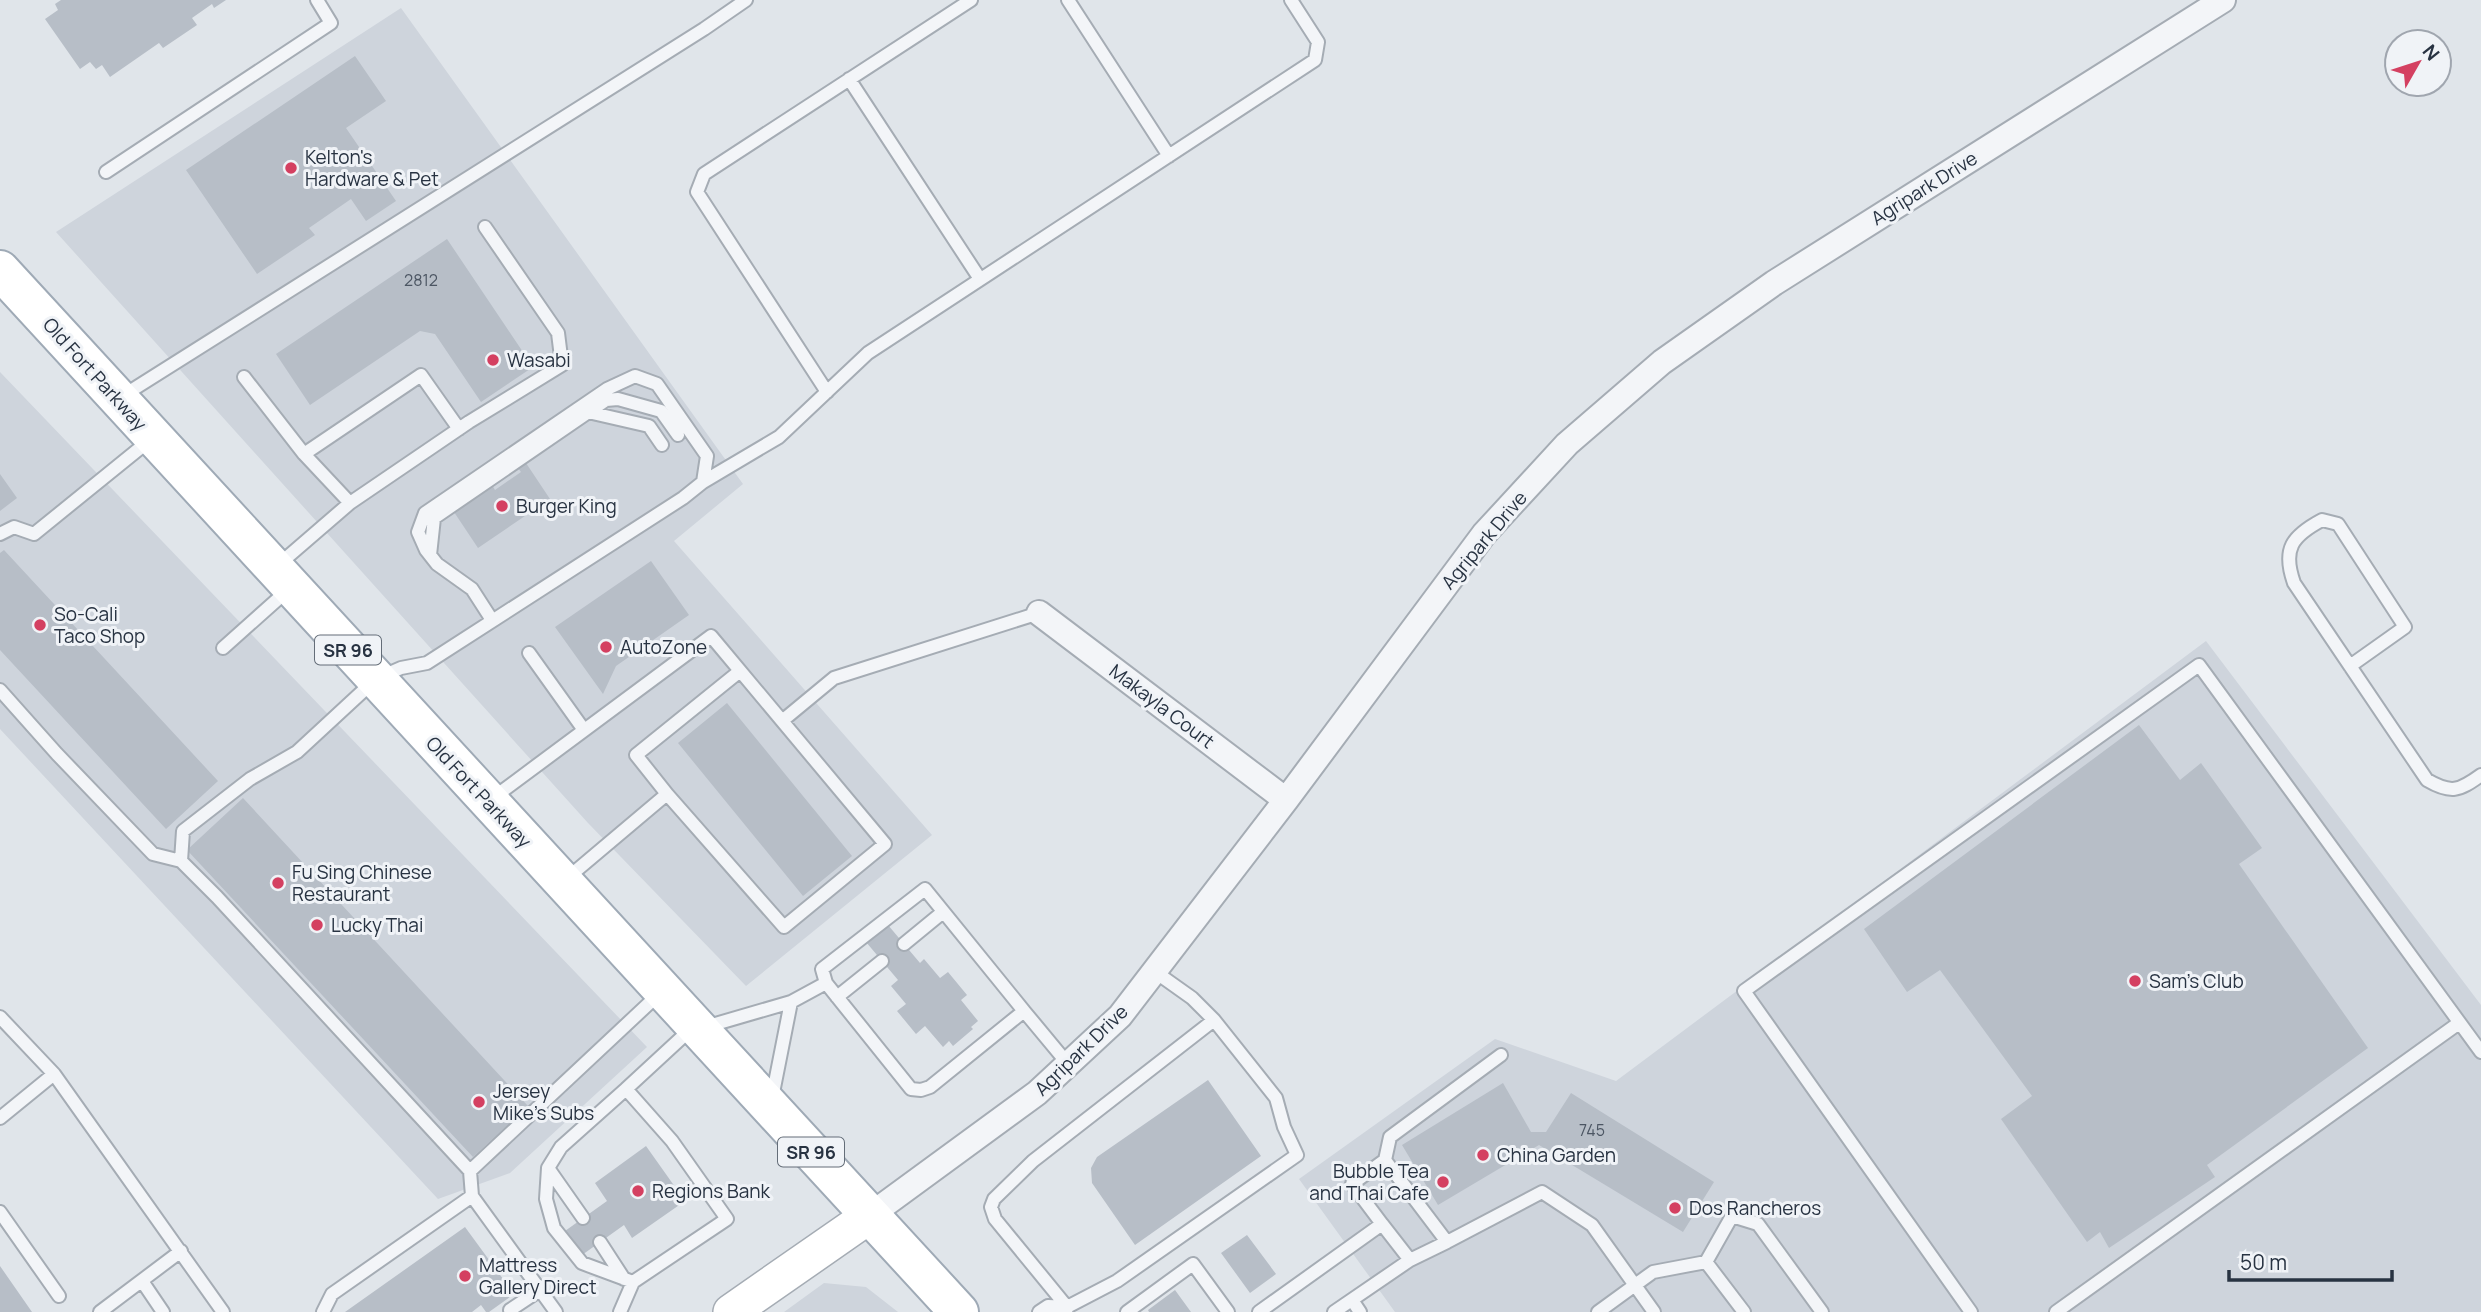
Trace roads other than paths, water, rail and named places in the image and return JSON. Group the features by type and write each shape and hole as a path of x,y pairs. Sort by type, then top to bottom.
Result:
{"main road":[{"name":"Old Fort Parkway","path":"0,270 959,1312"}],"street":[{"name":"Agripark Drive","path":"869,1216 1037,1093 1120,1016 1286,800 1484,534 1567,444 1662,362 1774,283 2223,0"},
{"name":"Makayla Court","path":"1039,613 1286,800"},
{"path":"747,1307 869,1216"}],"lane":[{"path":"106,172 331,23 317,0"},
{"path":"827,392 696,192 704,174 971,0"},
{"path":"1068,0 1169,156"},
{"path":"181,861 183,831 250,779 297,752 376,680 401,668 427,663 683,498 703,482 779,437 868,353 1315,60 1318,42 1291,0"},
{"path":"118,399 739,2"},
{"path":"849,79 980,279"},
{"path":"223,648 350,503 459,429 562,365 558,333 485,227"},
{"path":"304,454 421,375 459,429"},
{"path":"492,620 472,589 436,564 418,532 425,513 560,419 607,389 635,376 657,384 707,456 703,482"},
{"path":"244,377 304,454 350,503"},
{"path":"430,555 434,517 606,400 618,399 661,411 678,435"},
{"path":"588,412 649,426 662,445"},
{"path":"0,534 14,527 33,534 153,437"},
{"path":"2350,666 2405,627 2338,524 2322,520 2302,531 2289,549 2288,565 2294,583 2350,666 2427,780 2443,789 2465,787 2481,775"},
{"path":"782,721 834,678 1039,613"},
{"path":"488,802 711,636 885,844 784,927 636,755 740,671"},
{"path":"529,653 584,730"},
{"path":"1971,1312 1744,991 2199,665 2481,1052"},
{"path":"0,690 65,763 153,854 181,861 217,897 470,1171 472,1196 556,1312"},
{"path":"562,882 667,794"},
{"path":"1024,1011 930,1087 912,1089 826,983 822,969 925,889 1068,1064"},
{"path":"904,944 943,912"},
{"path":"837,997 882,961"},
{"path":"1039,1312 1048,1306 1066,1309 1117,1281 1297,1155 1284,1127 1276,1098 1214,1020 1192,998 1154,971"},
{"path":"629,1281 582,1262 554,1228 546,1199 548,1168 561,1147 696,1028 791,1002 826,983"},
{"path":"470,1171 662,990"},
{"path":"770,1108 791,1002"},
{"path":"0,1017 54,1074 223,1312"},
{"path":"1066,1309 995,1219 991,1207 994,1199 1033,1161 1214,1020"},
{"path":"2056,1312 2459,1023"},
{"path":"1410,1260 1352,1184 1385,1160 1390,1137 1501,1055"},
{"path":"0,1118 54,1074"},
{"path":"620,1312 629,1281 727,1219 672,1141 626,1089"},
{"path":"1385,1160 1447,1242"},
{"path":"548,1168 583,1218"},
{"path":"1334,1312 1410,1260 1542,1192 1592,1225 1654,1312"},
{"path":"323,1312 332,1294 472,1196"},
{"path":"0,1213 59,1296"},
{"path":"1598,1312 1653,1272 1706,1262 1732,1216 1758,1224 1822,1312"},
{"path":"1259,1312 1382,1224"},
{"path":"600,1242 629,1281"},
{"path":"100,1312 181,1251"},
{"path":"1706,1262 1744,1312"},
{"path":"1127,1312 1193,1264 1228,1312"},
{"path":"142,1280 163,1312"},
{"path":"510,1311 540,1290"},
{"path":"1352,1300 1360,1312"}],"place":[{"name":"Kelton's Hardware & Pet","path":"291,168"},
{"name":"Wasabi","path":"493,360"},
{"name":"Burger King","path":"502,506"},
{"name":"So-Cali Taco Shop","path":"40,625"},
{"name":"AutoZone","path":"606,647"},
{"name":"Fu Sing Chinese Restaurant","path":"278,883"},
{"name":"Lucky Thai","path":"317,925"},
{"name":"Sam's Club","path":"2135,981"},
{"name":"Jersey Mike's Subs","path":"479,1102"},
{"name":"China Garden","path":"1483,1155"},
{"name":"Bubble Tea and Thai Cafe","path":"1443,1182"},
{"name":"Regions Bank","path":"638,1191"},
{"name":"Dos Rancheros","path":"1675,1208"},
{"name":"Mattress Gallery Direct","path":"465,1276"}]}
